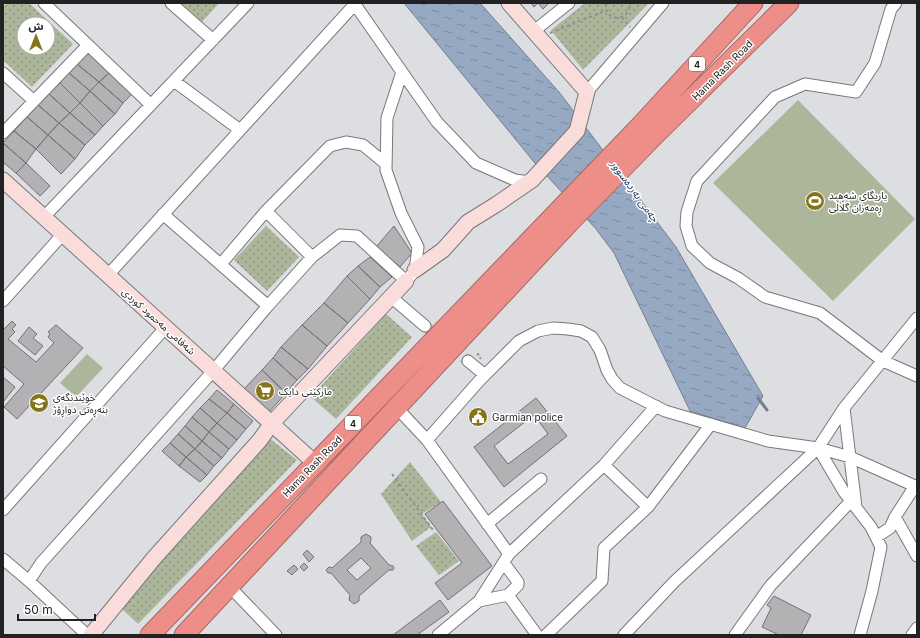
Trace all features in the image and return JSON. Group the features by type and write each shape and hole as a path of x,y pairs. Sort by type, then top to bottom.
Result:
{"highway":[{"name":"Hama Rash Road","path":"150,635 315,462 487,298 648,131 766,26 789,3"},
{"name":"Hama Rash Road","path":"648,131 752,4"},
{"path":"752,4 766,26"},
{"name":"Hama Rash Road","path":"184,635 397,408 487,298"}],"street":[{"path":"44,3 152,105"},
{"path":"171,3 213,40"},
{"path":"44,217 248,3"},
{"path":"509,3 587,92"},
{"path":"536,34 569,3"},
{"path":"91,635 154,558 260,440 272,423 410,276 444,250 468,222 529,182 577,132 587,92 662,3"},
{"path":"896,3 891,9 875,63 856,92 805,84 775,97 697,181 687,212 686,226 692,246 710,263 738,278 765,297 820,313 883,361 917,376"},
{"path":"108,275 355,4 437,122 476,163 515,180 529,182"},
{"path":"3,133 88,45"},
{"path":"402,72 387,118 386,170 401,213 418,247 410,276"},
{"path":"3,73 34,101"},
{"path":"174,81 240,130"},
{"path":"221,264 266,211 330,146 346,142 363,145 386,164"},
{"name":"شەقامی مەحمود کوردی","path":"4,182 315,462"},
{"path":"266,211 312,257"},
{"path":"163,214 268,306"},
{"path":"3,301 63,234"},
{"path":"29,581 41,563 214,370 312,257 340,235 357,236 410,276"},
{"path":"391,297 425,326"},
{"path":"624,635 674,582 818,448 844,408 917,318"},
{"path":"3,510 166,327"},
{"path":"427,440 484,375 519,341 538,332 553,328 581,331 592,337 600,350 607,370 612,379 620,388 665,411 768,441 818,448 850,457 916,486 895,517 890,528 876,538"},
{"path":"468,361 484,375"},
{"path":"438,635 480,601 507,559 604,465 656,406"},
{"path":"397,408 427,440 488,524 518,582 518,585 508,595 480,601"},
{"path":"735,635 771,585 853,504 850,457 844,408"},
{"path":"546,635 602,581 604,548 648,507 711,424"},
{"path":"818,448 853,504 870,527 881,547 879,562 860,635"},
{"path":"604,465 648,507"},
{"path":"488,524 541,479"},
{"path":"895,517 917,556"},
{"path":"3,559 87,635"},
{"path":"230,587 276,635"},
{"path":"508,595 537,635"},
{"path":"912,635 917,628"}],"path":[{"path":"606,3 607,10 613,17 621,18 629,10 629,3"},
{"path":"536,34 607,10"},
{"path":"392,474 433,530"}],"green space":[{"path":"7,3 29,3 43,16 16,16 16,56 56,56 56,28 73,44 32,87 3,60 3,7"},
{"path":"181,3 219,3 202,22"},
{"path":"585,3 649,3 583,70 551,30"},
{"name":"یاریگای شەهید ڕەمەزان گڵاڵی","path":"798,100 915,219 833,301 713,183"},
{"path":"266,226 299,257 267,291 234,260"},
{"path":"386,314 412,337 336,419 311,397"},
{"path":"87,354 103,368 76,397 60,383"},
{"path":"269,438 297,460 138,624 121,608"},
{"path":"410,462 441,502 422,514 431,527 412,541 381,494"},
{"path":"436,532 459,561 439,575 416,546"}],"water":[{"path":"404,3 480,3 559,92 676,247 763,396 745,428 690,411 614,253 596,229 534,162"}],"building":[{"path":"531,3 538,3 534,7"},
{"path":"538,3 549,3 543,9"},
{"path":"88,52 110,72 99,82 77,64"},
{"path":"77,64 99,82 90,91 68,72"},
{"path":"68,72 90,91 80,103 60,83"},
{"path":"110,72 133,93 123,103 99,82"},
{"path":"99,82 123,103 115,114 90,91"},
{"path":"60,83 80,103 70,113 49,94"},
{"path":"90,91 115,114 103,126 80,103"},
{"path":"49,94 70,113 59,123 38,105"},
{"path":"80,103 103,126 95,135 70,113"},
{"path":"38,105 59,123 48,135 27,117"},
{"path":"70,113 95,135 85,145 59,123"},
{"path":"27,117 48,135 36,149 14,131"},
{"path":"59,123 85,145 75,159 48,135"},
{"path":"14,131 36,149 26,163 3,143"},
{"path":"48,135 75,159 61,174 36,149"},
{"path":"3,143 26,163 16,173 3,162"},
{"path":"26,163 50,186 40,196 16,173"},
{"path":"394,226 412,253 400,267 376,247"},
{"path":"370,257 392,277 380,287 358,266"},
{"path":"358,266 380,287 370,299 347,276"},
{"path":"347,276 370,299 348,323 324,303"},
{"path":"324,303 348,323 327,346 302,325"},
{"path":"12,321 16,325 12,329 15,332 8,339 36,362 54,343 48,337 50,334 48,332 56,325 83,348 17,419 4,407 24,384 3,366 3,328 4,329"},
{"path":"302,325 327,346 308,369 281,347"},
{"path":"29,327 37,334 33,338 43,346 35,355 18,341"},
{"path":"281,347 308,369 297,380 273,358"},
{"path":"273,358 297,380 286,393 262,370"},
{"name":"مارکێتی دایک","path":"262,370 286,393 269,412 244,389"},
{"path":"3,377 15,387 3,402"},
{"path":"217,390 234,404 227,413 209,399"},
{"path":"536,398 567,436 504,487 474,447","holes":["534,415 548,434 508,464 494,446"]},
{"path":"209,399 227,413 217,423 200,408"},
{"path":"234,404 253,421 246,429 227,413"},
{"path":"200,408 217,423 209,432 192,417"},
{"path":"227,413 246,429 237,440 217,423"},
{"path":"192,417 209,432 202,441 185,426"},
{"path":"217,423 237,440 229,449 209,432"},
{"path":"185,426 202,441 195,449 178,434"},
{"path":"209,432 229,449 222,458 202,441"},
{"path":"178,434 195,449 186,457 170,443"},
{"path":"202,441 222,458 214,466 195,449"},
{"path":"170,443 186,457 179,466 162,451"},
{"path":"195,449 214,466 207,475 186,457"},
{"path":"186,457 207,475 200,482 179,466"},
{"path":"443,501 492,566 448,600 435,583 462,563 425,514"},
{"path":"366,534 371,537 370,543 389,565 393,566 394,568 393,570 389,570 359,596 359,601 354,604 349,600 350,595 331,573 328,573 326,570 329,567 332,568 361,542 361,537","holes":["361,558 371,568 357,580 347,570"]},
{"path":"307,550 314,557 309,562 303,554"},
{"path":"304,563 308,567 304,571 300,567"},
{"path":"294,565 298,569 292,575 287,571"},
{"path":"774,596 811,615 801,635 779,635 762,627 771,608 767,605"},
{"path":"440,600 449,612 417,635 393,635"}],"waterway":[{"name":"چەمی بەردەسوور","path":"758,398 767,410"}],"tunnel":[{"path":"425,326 468,361"}],"place":[{"name":"یاریگای شەهید ڕەمەزان گڵاڵی","path":"815,201"},
{"name":"مارکێتی دایک","path":"265,391"},
{"name":"خوێندنگەی بنەڕەتی دواڕۆژ","path":"39,403"},
{"name":"Garmian police","path":"478,417"}]}
